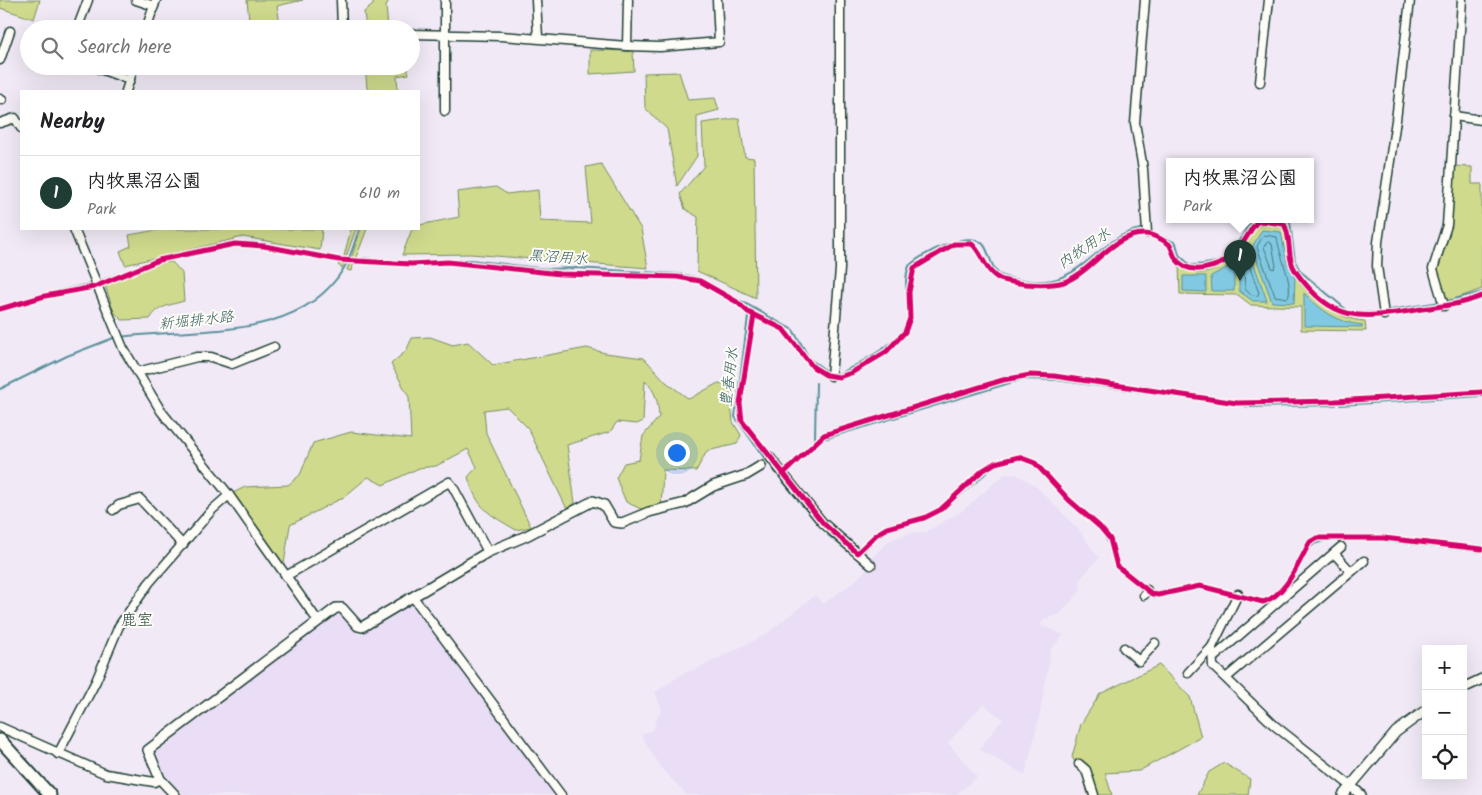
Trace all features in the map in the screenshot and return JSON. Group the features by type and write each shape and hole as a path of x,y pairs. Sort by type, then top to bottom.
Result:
{"main road":[{"path":"0,740 50,795"}],"street":[{"path":"80,20 88,0"},
{"path":"136,0 155,3 149,20"},
{"path":"341,0 342,20"},
{"path":"445,0 445,111"},
{"path":"536,0 538,38"},
{"path":"627,46 628,0"},
{"path":"420,34 538,38 660,47 719,42 717,0"},
{"path":"831,376 840,269 840,0"},
{"path":"1145,0 1135,123 1144,169 1147,233"},
{"path":"1260,82 1269,0"},
{"path":"1384,315 1377,266 1378,242 1396,120 1410,0"},
{"path":"1444,306 1433,269 1447,225 1462,0"},
{"path":"0,60 10,31"},
{"path":"116,75 130,80"},
{"path":"126,90 131,75"},
{"path":"1454,116 1482,120"},
{"path":"0,123 16,118 20,126"},
{"path":"74,230 114,328 137,372 176,432 229,494 318,620"},
{"path":"137,372 197,357 211,357 232,364 274,347"},
{"path":"175,795 160,779 148,750 318,620 338,607 345,610 358,626 362,627 488,552 526,536 593,501 604,505 614,522 622,523 649,512 685,503 714,486 746,475 770,458 823,523 871,565"},
{"path":"286,576 448,482 488,552"},
{"path":"58,754 100,674 119,626 149,584 212,510 229,494"},
{"path":"113,510 119,505 140,499 183,545"},
{"path":"1212,658 1341,547"},
{"path":"1334,553 1351,572"},
{"path":"1226,678 1364,561"},
{"path":"413,597 561,795"},
{"path":"1188,673 1212,647 1237,598"},
{"path":"1124,648 1139,661 1154,643"},
{"path":"1212,647 1213,666 1274,725 1361,795"},
{"path":"1467,686 1482,679"},
{"path":"1343,795 1396,732 1422,713"},
{"path":"0,727 109,775 154,782 160,779"},
{"path":"1079,764 1086,770 1094,795"}],"shaded area":[{"path":"1005,474 1018,475 1037,487 1078,529 1099,558 1080,579 1081,590 1061,613 1045,619 1040,625 1064,635 1051,649 1039,719 1025,775 979,749 1003,719 983,704 948,743 977,777 956,795 687,795 662,769 641,735 653,730 657,717 662,710 655,692 686,672 694,670 765,635 815,595 823,604 855,581 875,561 871,558 890,540 910,533 926,532 962,511"},
{"path":"411,603 415,604 558,795 180,795 163,777 153,751 338,612 360,635"}],"green space":[{"path":"0,0 40,0 34,19 0,8"},
{"path":"247,0 303,0 277,6 279,20 249,20"},
{"path":"373,0 389,0 386,6 387,20 365,20 364,12 373,5"},
{"path":"590,50 633,51 634,71 590,74"},
{"path":"679,72 688,100 715,98 719,110 697,116 697,156 677,186 667,129 645,108 644,73"},
{"path":"366,75 403,75 397,76 398,90 368,90"},
{"path":"739,118 745,157 754,158 756,298 697,271 698,217 685,209 680,194 704,166 702,123"},
{"path":"601,164 641,229 648,268 470,254 402,255 412,230 420,230 420,225 459,217 457,192 496,187 507,194 538,190 540,221 591,223 586,167"},
{"path":"1453,166 1472,167 1472,184 1482,184 1482,289 1446,302 1436,279 1450,222"},
{"path":"1263,224 1281,225 1286,239 1289,263 1294,274 1309,294 1342,316 1365,321 1366,331 1301,330 1301,307 1251,305 1238,295 1180,294 1179,266 1191,272 1202,273 1224,265 1242,248 1255,228"},
{"path":"157,230 322,230 320,250 243,237 125,265 120,251 131,246 129,235"},
{"path":"351,230 356,230 342,268 338,265 343,260"},
{"path":"361,230 367,230 351,271 347,270"},
{"path":"172,262 182,273 184,301 156,311 150,319 122,320 114,312 105,285 161,263"},
{"path":"430,337 453,345 468,342 493,365 587,348 605,353 644,358 666,382 689,399 718,383 729,384 733,422 741,435 737,444 707,451 696,471 663,470 661,509 641,509 626,502 616,478 624,463 639,460 643,436 659,417 656,397 645,381 643,421 637,424 617,422 610,432 567,445 575,503 567,509 528,428 507,407 484,410 486,433 531,527 516,530 491,515 480,504 468,477 477,467 468,449 436,466 419,468 383,485 368,477 344,497 290,525 283,570 229,495 245,487 288,485 300,475 313,443 351,432 411,439 409,397 391,364 406,351 412,338"},
{"path":"1159,665 1190,697 1201,737 1139,771 1105,773 1112,795 1088,795 1084,778 1072,757 1081,724 1100,694"},
{"path":"1224,763 1250,779 1248,795 1197,795 1209,772"}],"water":[{"path":"1262,230 1281,232 1287,263 1295,278 1294,303 1272,302 1252,247"},
{"path":"1248,247 1267,301 1253,301 1239,291 1239,261"},
{"path":"1234,264 1234,291 1212,291 1211,276"},
{"path":"1183,276 1206,276 1206,292 1183,291"},
{"path":"1304,293 1330,315 1353,324 1362,325 1362,327 1304,326"}],"waterway":[{"name":"内牧用水","path":"1151,232 1176,243 1179,255 1190,265 1205,264 1216,262 1230,254 1250,223"},
{"name":"内牧用水","path":"1290,223 1295,261 1300,271 1348,311 1355,313 1380,312"},
{"name":"内牧用水","path":"835,374 841,373 869,358 898,336 907,320 906,279 909,266 934,250 956,241 976,240 983,244 999,274 1027,281 1044,281 1071,273 1116,239 1141,229"},
{"name":"新堀排水路","path":"121,337 243,327 273,320 301,309 325,292 344,268 359,230"},
{"name":"黒沼用水","path":"100,281 154,260 236,242 263,243 318,254"},
{"name":"黒沼用水","path":"326,255 332,256"},
{"name":"黒沼用水","path":"363,258 401,262 471,260 547,269 575,268 681,274 700,278 793,330 810,359 828,372"},
{"name":"黒沼用水","path":"0,307 43,294 94,283"},
{"name":"内牧用水","path":"1447,301 1482,292"},
{"name":"内牧用水","path":"1390,310 1440,302"},
{"name":"豊春用水","path":"748,317 735,417 765,459"},
{"name":"新堀排水路","path":"0,389 67,356 116,337"},
{"path":"819,443 824,439 1023,379 1056,380 1251,407 1336,405"},
{"path":"815,439 816,383"},
{"path":"1340,405 1482,396"},
{"name":"豊春用水","path":"863,552 877,537 888,530 922,521 940,513 993,467 1007,461 1020,460 1033,465 1069,503 1101,531 1110,546 1116,568 1145,592"},
{"name":"豊春用水","path":"772,468 817,523"},
{"name":"豊春用水","path":"828,535 855,557"},
{"name":"豊春用水","path":"1285,592 1308,550 1314,544 1323,541 1366,539 1482,552"},
{"name":"豊春用水","path":"1149,594 1155,598 1188,589 1206,589 1235,596"},
{"name":"豊春用水","path":"1240,597 1265,604 1277,597"}],"cycle path":[{"path":"0,309 45,296 94,287 159,260 235,244 264,246 339,260 411,264 448,262 560,274 677,277 700,281 737,302 748,312 783,329 813,367 826,375 839,377 851,373 886,352 905,332 910,318 909,292 914,268 954,244 972,244 987,267 1000,279 1009,282 1040,285 1064,282 1074,277 1113,246 1133,235 1148,234 1161,239 1169,244 1175,257 1182,265 1188,268 1204,269 1212,267 1233,255 1240,248 1256,223"},
{"path":"1276,223 1284,224 1288,235 1291,261 1296,272 1324,302 1338,310 1352,314 1383,315 1452,304 1482,296"},
{"path":"754,315 740,403 742,421 823,523 857,553 877,534 887,528 924,518 940,510 982,471 995,463 1019,457 1035,463 1069,500 1100,527 1110,539 1117,566 1152,594 1158,595 1200,586 1263,602 1279,593 1291,577 1310,542 1317,538 1383,538 1482,549"},
{"path":"783,474 824,435 1003,380 1030,375 1054,376 1237,403 1335,401 1482,392"}],"place":[{"name":"内牧黒沼公園","path":"1240,281"}],"district":[{"name":"鹿室","path":"137,619"}]}
